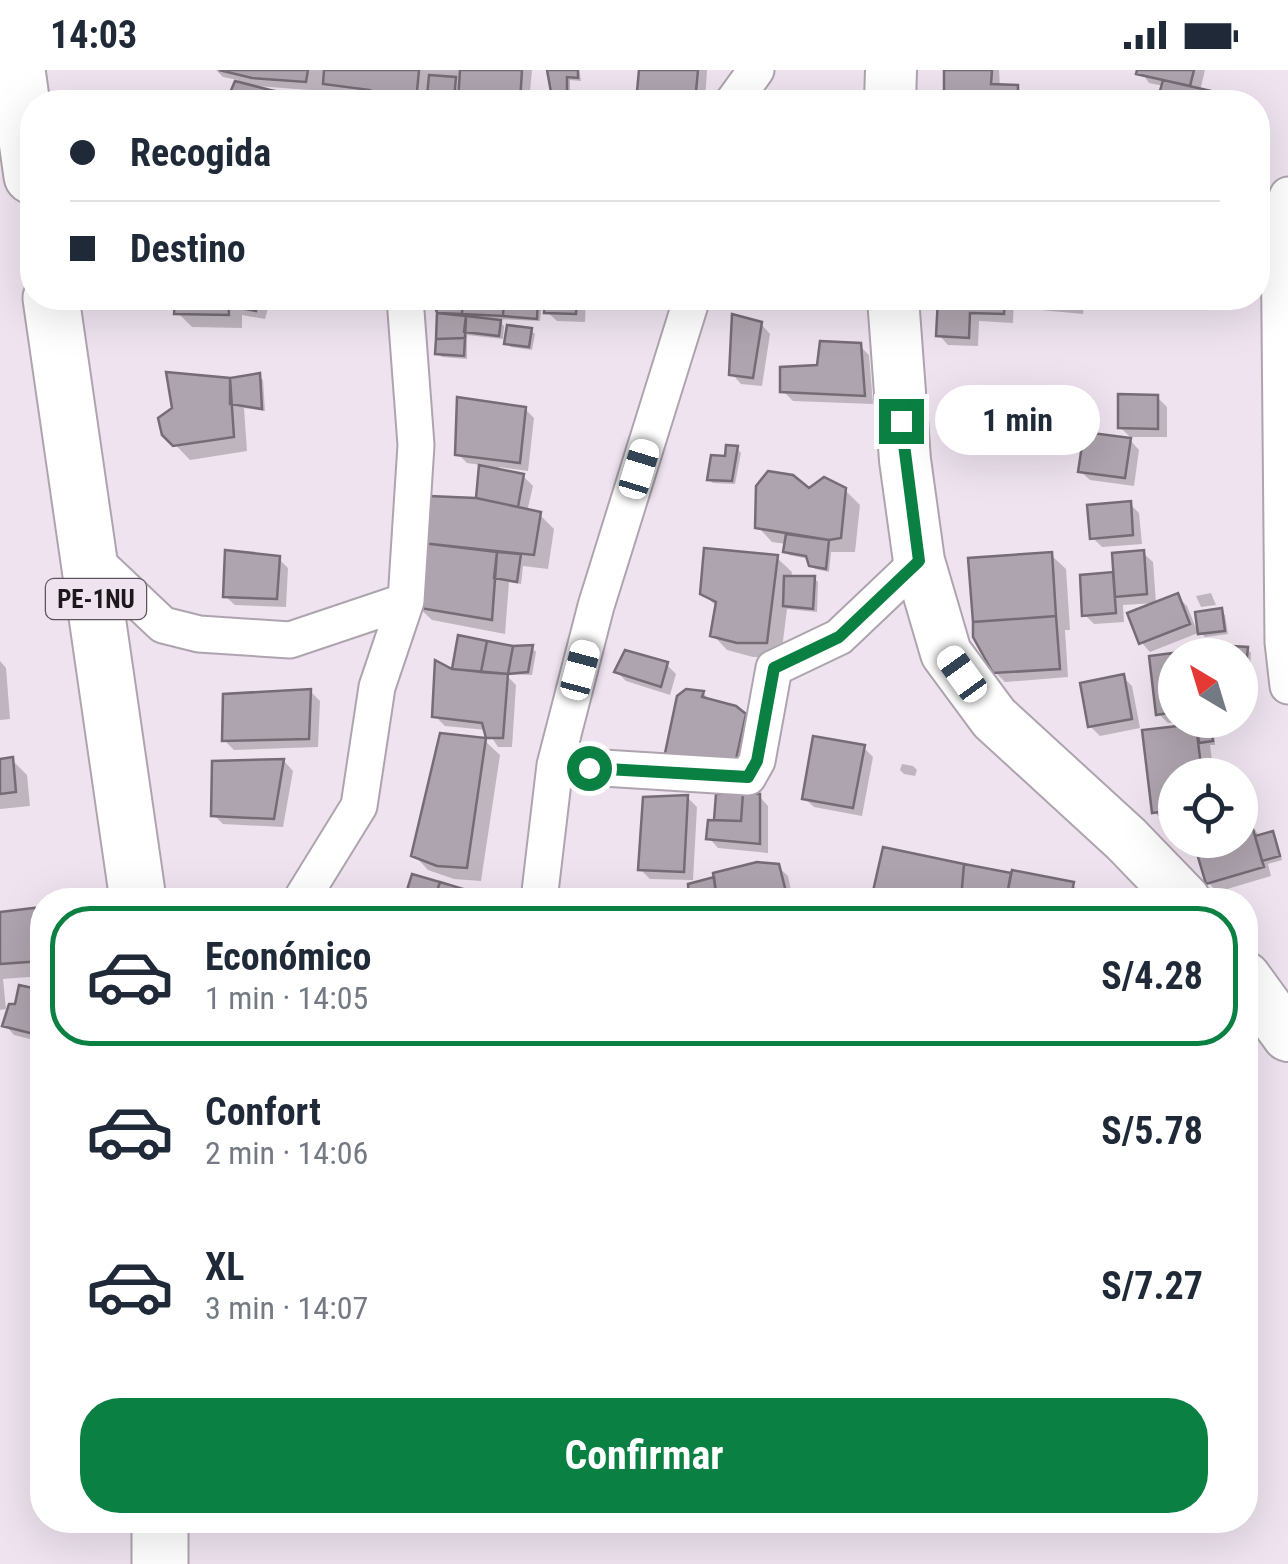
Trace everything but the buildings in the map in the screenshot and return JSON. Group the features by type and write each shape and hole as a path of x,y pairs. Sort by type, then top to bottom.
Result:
{"main road":[{"name":"PE-1NU","path":"53,310 136,888"},
{"path":"894,310 904,460 919,561 946,653 994,718 1173,888"},
{"path":"1258,995 1288,1036"},
{"path":"160,1533 160,1564"}],"street":[{"path":"1288,195 1279,214 1279,250 1283,642 1288,686"},
{"path":"309,888 360,806 378,687 406,601 416,445 406,310"},
{"path":"541,888 556,766 596,606 688,310"},
{"path":"89,555 164,625 199,634 290,640 406,601"},
{"path":"556,766 748,777 757,761 774,668 839,637 919,561"}],"route":[{"path":"589,768 748,777 757,761 774,668 839,637 919,561 901,421"}]}
